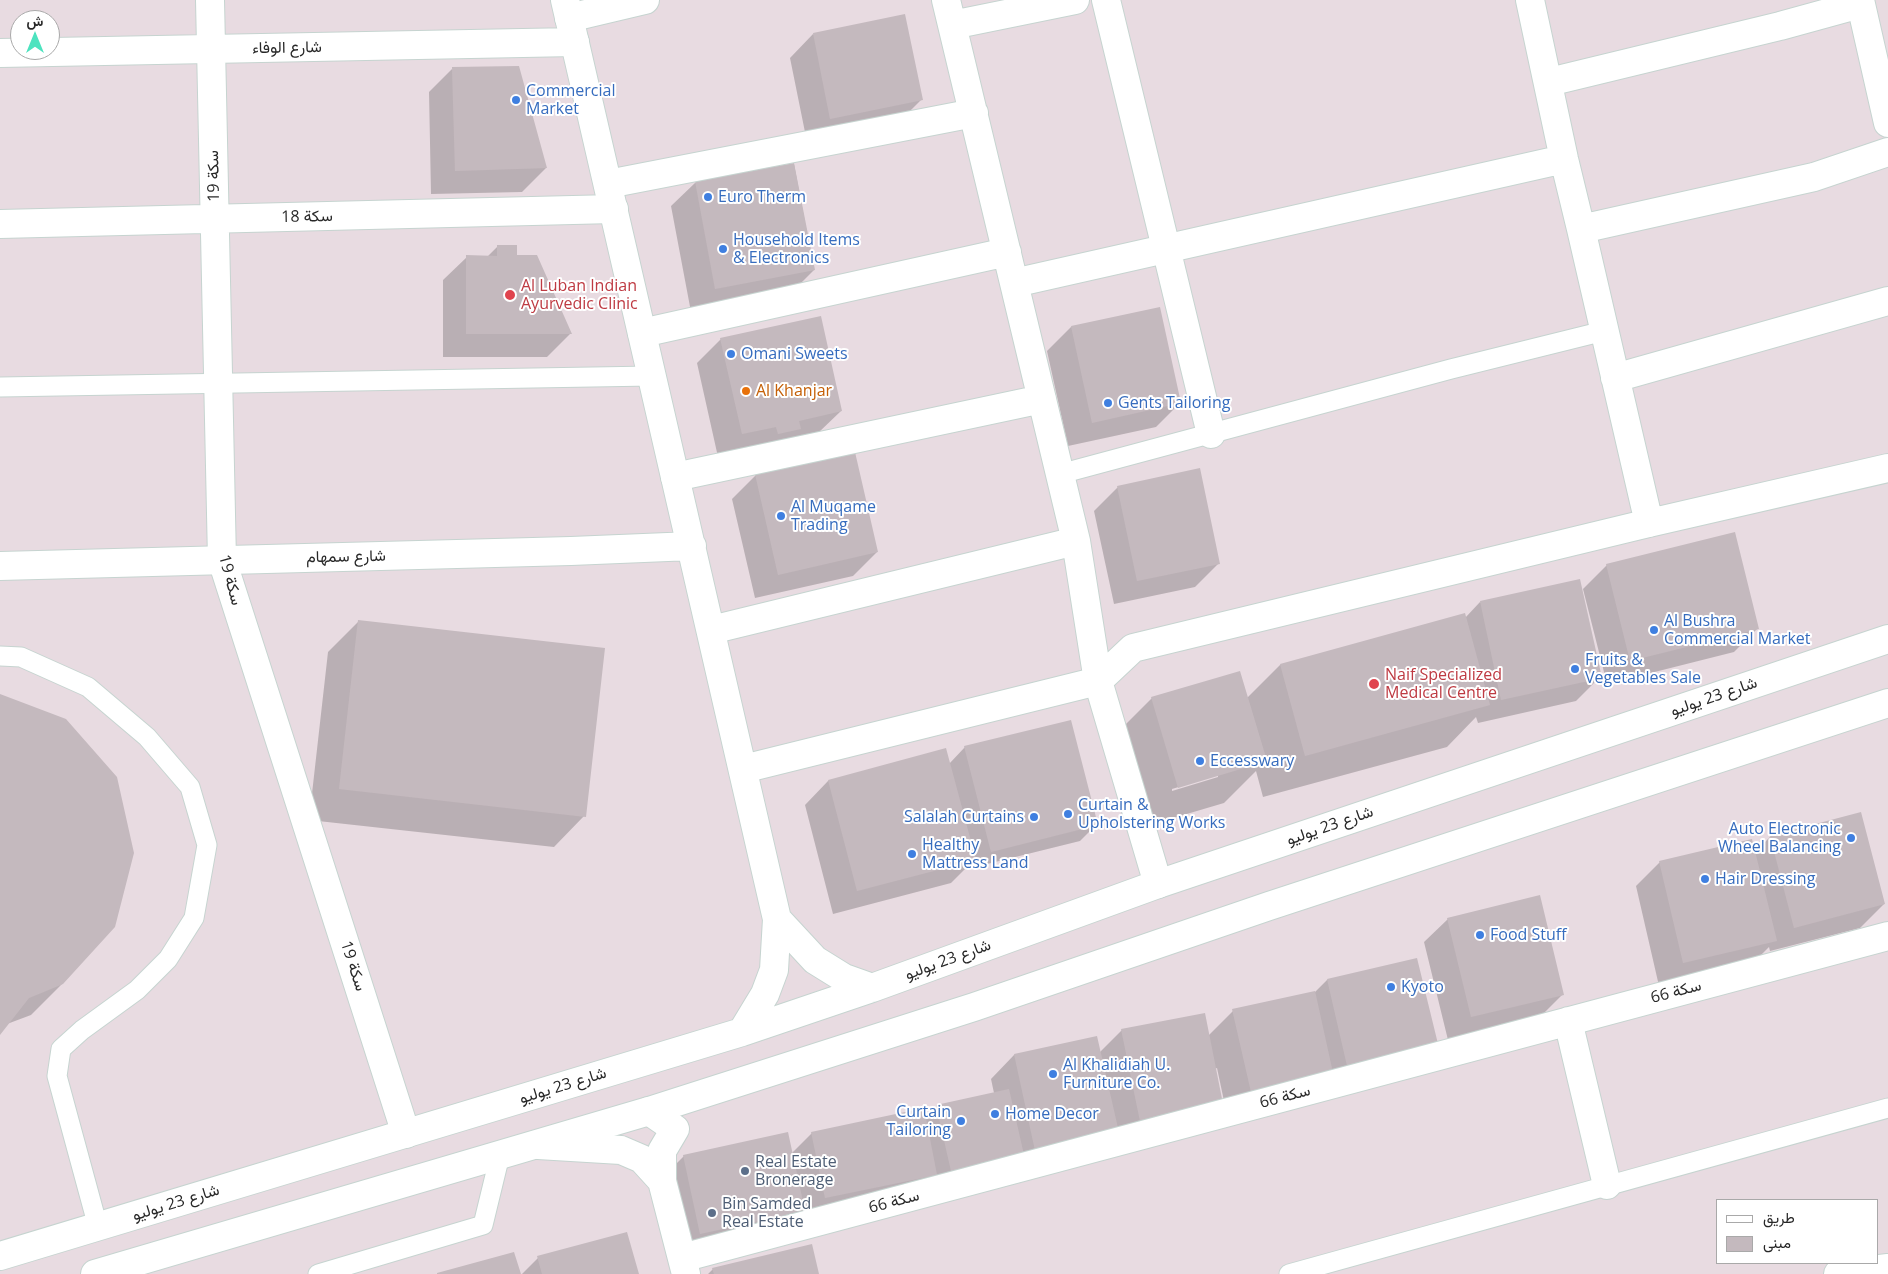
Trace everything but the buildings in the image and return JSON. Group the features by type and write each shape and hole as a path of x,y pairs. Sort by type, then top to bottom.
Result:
{"street":[{"name":"سكة 19","path":"210,0 222,560 406,1134"},
{"name":"شارع الوفاء","path":"0,53 211,50 570,20 645,0"},
{"path":"1075,0 949,13 1076,541 1098,681 1158,884"},
{"path":"1106,0 1211,434"},
{"path":"1530,0 1564,159 1649,523"},
{"path":"1549,82 1780,26 1860,2 1888,123"},
{"path":"570,20 777,919 774,970 765,994 742,1032"},
{"name":"سكة 18","path":"0,224 215,219 611,196 974,113"},
{"path":"1581,228 1814,177 1888,152"},
{"path":"1014,283 1564,159"},
{"path":"642,333 1007,252"},
{"path":"1615,378 1888,301"},
{"path":"675,477 1042,398"},
{"path":"743,769 1098,681 1133,648 1649,523 1888,468"},
{"path":"711,630 1076,541"},
{"name":"شارع سمهام","path":"0,566 692,546"},
{"name":"شارع 23 يوليو","path":"0,1256 742,1032 872,988 1158,884 1888,639"},
{"path":"95,1274 649,1111 974,1007 1269,906 1884,706"},
{"path":"777,919 815,960 844,978 872,988"},
{"name":"سكة 66","path":"684,1266 1568,1021 1888,936"},
{"path":"1568,1021 1607,1185"},
{"path":"649,1111 674,1129 662,1151 662,1181 684,1266"},
{"path":"533,1145 621,1150 642,1159 662,1181"},
{"path":"1838,1274 1888,1268"}],"lane":[{"path":"1060,474 1450,369 1604,330"},
{"path":"0,387 652,376"},
{"path":"0,656 21,658 88,687 147,737 190,787 207,845 194,918 168,959 137,990 82,1030 61,1049 57,1076 98,1227"},
{"path":"1289,1274 1888,1108"},
{"path":"318,1274 483,1225 500,1155"}],"place":[{"name":"Commercial Market","path":"516,100"},
{"name":"Euro Therm","path":"708,197"},
{"name":"Household Items & Electronics","path":"723,249"},
{"name":"Al Luban Indian Ayurvedic Clinic","path":"510,295"},
{"name":"Omani Sweets","path":"731,354"},
{"name":"Al Khanjar","path":"746,391"},
{"name":"Gents Tailoring","path":"1108,403"},
{"name":"Al Muqame Trading","path":"781,516"},
{"name":"Al Bushra Commercial Market","path":"1654,630"},
{"name":"Fruits & Vegetables Sale","path":"1575,669"},
{"name":"Naif Specialized Medical Centre","path":"1374,684"},
{"name":"Eccesswary","path":"1200,761"},
{"name":"Curtain & Upholstering Works","path":"1068,814"},
{"name":"Salalah Curtains","path":"1034,817"},
{"name":"Auto Electronic Wheel Balancing","path":"1851,838"},
{"name":"Healthy Mattress Land","path":"912,854"},
{"name":"Hair Dressing","path":"1705,879"},
{"name":"Food Stuff","path":"1480,935"},
{"name":"Kyoto","path":"1391,987"},
{"name":"Al Khalidiah U. Furniture Co.","path":"1053,1074"},
{"name":"Home Decor","path":"995,1114"},
{"name":"Curtain Tailoring","path":"961,1121"},
{"name":"Real Estate Bronerage","path":"745,1171"},
{"name":"Bin Samded Real Estate","path":"712,1213"}]}
